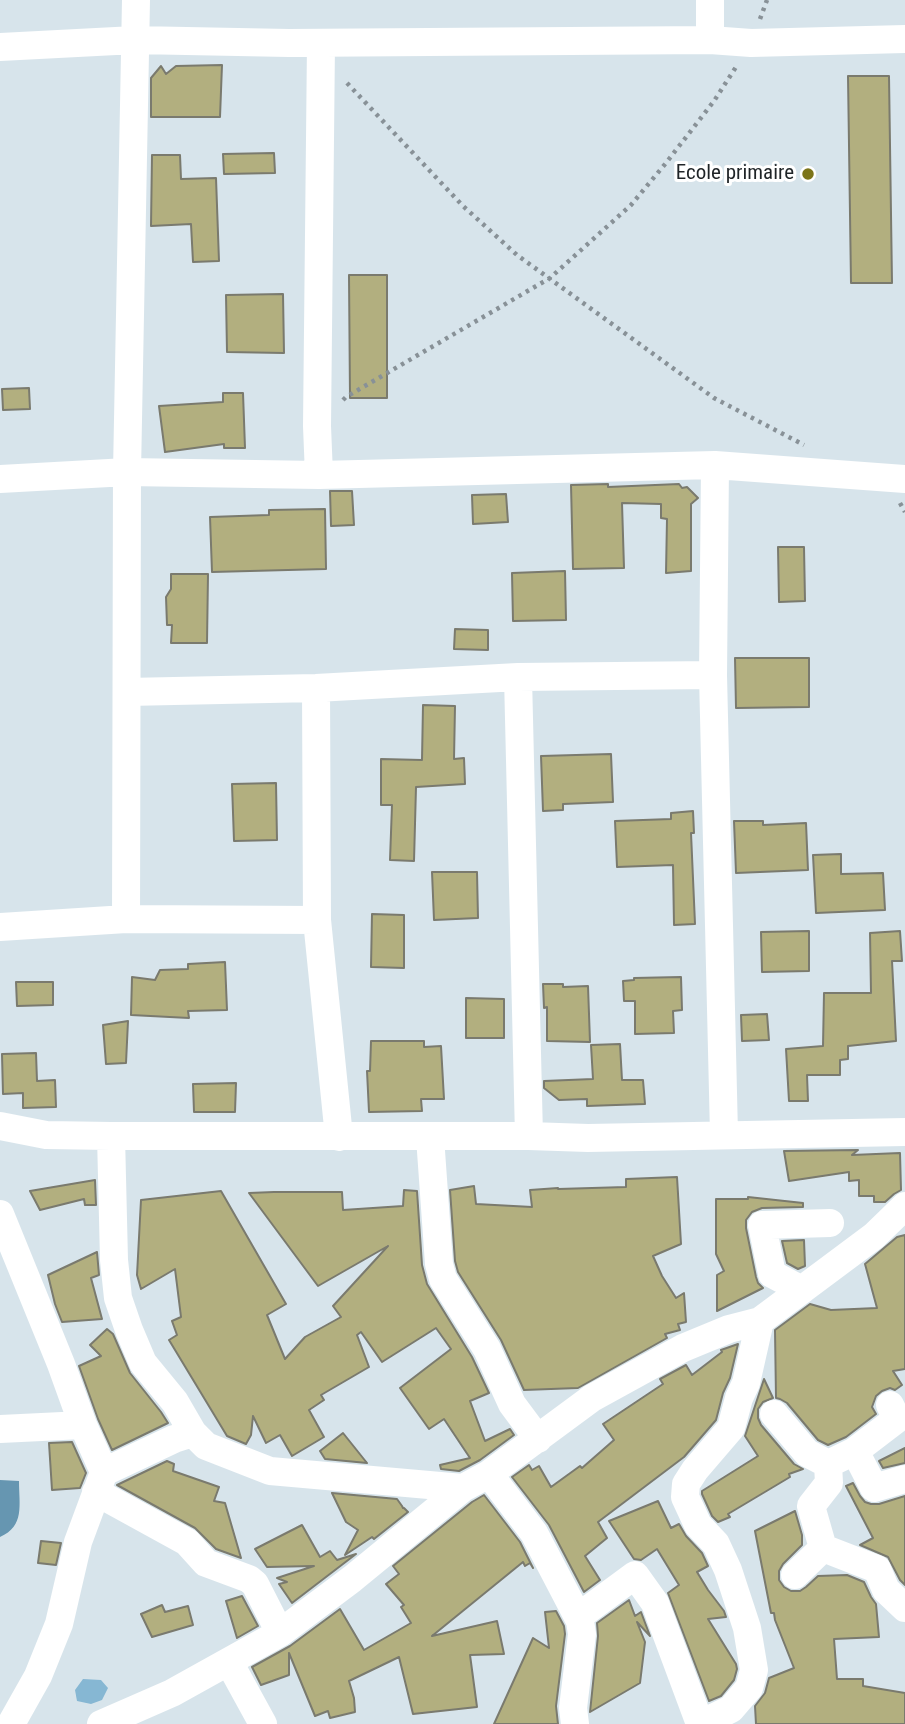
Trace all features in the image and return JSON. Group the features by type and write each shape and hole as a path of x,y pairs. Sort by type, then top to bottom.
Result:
{"street":[{"path":"126,919 127,472 136,0"},
{"path":"710,0 710,40"},
{"path":"0,47 135,40 321,53 710,40 751,43 905,39"},
{"path":"319,475 317,426 321,53"},
{"path":"0,479 127,472 319,475 715,465 905,479"},
{"path":"715,465 713,675 724,1134"},
{"path":"128,692 316,688 519,677 713,675"},
{"path":"519,677 529,1136"},
{"path":"316,688 317,920 339,1137"},
{"path":"0,927 126,919 317,920"},
{"path":"0,1126 46,1135 111,1136 588,1138 905,1132"},
{"path":"111,1136 112,1227 118,1298 143,1363 175,1402 193,1433 206,1446 270,1471 463,1488"},
{"path":"430,1137 439,1264 443,1279 487,1349 512,1404 538,1439"},
{"path":"101,1724 172,1693 280,1633 352,1579 463,1488 489,1474 592,1398 683,1348 729,1329 760,1321 874,1236 905,1206"},
{"path":"0,1214 61,1364 100,1482 78,1542 59,1625 38,1676 11,1724"},
{"path":"802,1290 772,1274 762,1226 830,1223"},
{"path":"578,1617 635,1575 654,1603 700,1724 731,1709 749,1688 754,1670 747,1628 728,1570 716,1544 698,1525 685,1497 686,1484 695,1470 731,1429 746,1383 760,1321"},
{"path":"828,1464 855,1451 897,1419 890,1405"},
{"path":"774,1414 807,1453 828,1464"},
{"path":"0,1429 83,1424"},
{"path":"100,1482 174,1438 193,1433"},
{"path":"855,1451 874,1488 905,1479"},
{"path":"823,1548 811,1506 829,1483 828,1464"},
{"path":"489,1474 534,1533 578,1617 582,1634 573,1708 575,1724"},
{"path":"100,1482 187,1542 206,1563 249,1579 255,1584 280,1633"},
{"path":"794,1575 823,1548"},
{"path":"823,1548 877,1569 886,1590 905,1608"},
{"path":"229,1662 262,1724"}],"path":[{"path":"317,426 346,397 550,278 631,205 715,101 751,43 767,0"},
{"path":"321,53 463,206 517,255 715,398 807,446"},
{"path":"865,476 896,496 905,512"}],"shaded area":[{"path":"0,1480 19,1481 20,1506 14,1527 0,1537"},
{"path":"83,1679 101,1680 108,1688 102,1700 91,1704 77,1701 75,1690"}],"building":[{"path":"222,65 220,117 151,117 151,78 161,66 166,74 176,66"},
{"path":"848,76 889,76 892,283 851,283"},
{"path":"274,153 275,173 224,174 223,154"},
{"path":"152,155 180,155 181,179 216,178 219,261 193,262 191,224 151,226"},
{"path":"349,275 387,275 387,398 350,398"},
{"path":"283,294 284,353 227,352 226,295"},
{"path":"29,388 30,409 3,410 2,389"},
{"path":"223,393 243,393 245,448 224,448 224,444 165,452 159,406 223,402"},
{"path":"608,484 608,487 679,484 682,488 687,487 698,498 691,504 691,571 666,573 667,519 661,518 661,504 622,503 624,568 573,569 571,485"},
{"path":"330,491 352,491 354,525 331,526"},
{"path":"506,494 508,522 473,524 472,495"},
{"path":"325,509 326,569 212,572 210,517 269,515 269,510"},
{"path":"778,547 804,547 805,601 779,602"},
{"path":"565,571 566,620 513,621 512,573"},
{"path":"171,574 208,574 207,643 171,643 172,625 167,625 166,597 171,589"},
{"path":"455,629 488,630 488,650 454,649"},
{"path":"735,658 809,658 809,707 736,708"},
{"path":"423,705 455,706 454,759 464,758 465,784 416,787 414,861 390,860 392,805 381,805 381,759 422,760"},
{"path":"611,754 613,802 563,804 563,810 543,811 541,756"},
{"path":"276,783 277,840 234,841 232,784"},
{"path":"693,811 694,833 691,833 695,924 674,925 673,865 617,867 615,821 671,819 671,813"},
{"path":"734,821 763,821 763,825 806,823 808,870 736,873"},
{"path":"841,854 841,874 883,873 885,910 816,913 813,855"},
{"path":"432,872 477,872 478,918 434,920"},
{"path":"372,914 404,915 404,968 371,967"},
{"path":"809,931 809,971 762,972 761,932"},
{"path":"900,931 902,961 892,961 896,1041 848,1046 848,1059 840,1060 840,1075 807,1075 808,1101 789,1101 786,1049 823,1046 824,993 871,993 870,933"},
{"path":"225,962 227,1010 188,1011 189,1018 131,1015 132,977 155,980 160,970 188,969 188,964"},
{"path":"681,977 682,1010 673,1011 674,1033 635,1034 635,1001 624,1001 623,981 634,978"},
{"path":"16,982 53,982 53,1005 17,1006"},
{"path":"543,984 563,984 563,987 588,986 590,1042 547,1041 547,1007 544,1008"},
{"path":"466,998 504,999 504,1038 466,1038"},
{"path":"767,1014 769,1040 742,1041 741,1015"},
{"path":"128,1021 126,1063 106,1064 103,1025"},
{"path":"371,1041 424,1041 424,1047 441,1046 444,1099 421,1099 422,1111 369,1112 367,1071 370,1071"},
{"path":"620,1044 622,1080 643,1080 645,1104 587,1106 587,1099 559,1100 544,1088 544,1081 593,1079 591,1045"},
{"path":"36,1053 37,1081 55,1080 56,1107 23,1108 23,1093 3,1094 2,1054"},
{"path":"236,1083 235,1112 194,1112 193,1084"},
{"path":"858,1150 852,1155 900,1153 901,1190 885,1202 874,1202 874,1196 859,1196 859,1180 849,1181 849,1172 789,1181 784,1151"},
{"path":"677,1177 681,1244 653,1256 676,1298 684,1293 686,1322 678,1324 680,1330 665,1334 667,1338 578,1388 524,1390 501,1340 458,1272 450,1190 474,1186 476,1204 532,1207 530,1190 626,1187 626,1179"},
{"path":"95,1180 96,1205 85,1205 84,1199 40,1210 30,1191"},
{"path":"404,1190 417,1191 422,1265 427,1284 472,1357 489,1393 470,1401 485,1441 510,1429 514,1435 480,1460 459,1471 441,1469 440,1465 470,1458 444,1419 429,1429 400,1388 451,1349 436,1328 382,1362 361,1332 357,1335 369,1367 321,1395 324,1400 309,1410 324,1437 292,1456 280,1435 266,1443 253,1416 251,1435 246,1444 227,1436 169,1340 177,1335 172,1321 181,1317 175,1269 141,1289 137,1275 141,1200 221,1191 286,1304 267,1315 285,1359 305,1337 341,1317 333,1306 388,1246 318,1286 249,1193 342,1192 343,1210 403,1206"},
{"path":"748,1197 803,1203 803,1207 762,1208 752,1212 746,1220 746,1228 756,1277 763,1288 717,1311 717,1275 724,1271 716,1254 716,1199"},
{"path":"905,1235 905,1369 893,1371 902,1385 895,1390 890,1388 882,1391 876,1396 872,1407 876,1414 846,1437 828,1445 818,1440 787,1403 776,1398 775,1330 810,1304 831,1310 877,1308 865,1264 897,1237"},
{"path":"804,1240 805,1266 798,1269 787,1263 782,1241"},
{"path":"97,1252 99,1275 91,1278 102,1319 62,1322 48,1275"},
{"path":"107,1329 113,1334 130,1373 168,1423 112,1450 79,1366 101,1356 90,1345"},
{"path":"738,1344 716,1420 684,1457 598,1522 607,1538 585,1556 600,1580 584,1592 549,1525 512,1477 529,1465 532,1470 539,1466 551,1487 580,1466 582,1468 614,1440 603,1424 663,1384 660,1379 686,1365 692,1375 722,1352 721,1350"},
{"path":"764,1379 773,1398 763,1402 758,1409 761,1425 794,1464 803,1469 789,1474 790,1477 728,1514 730,1517 718,1522 712,1516 702,1491 758,1456 745,1436"},
{"path":"343,1433 367,1463 325,1459 320,1451"},
{"path":"72,1442 86,1473 80,1488 52,1490 49,1443"},
{"path":"905,1448 905,1463 883,1468 879,1461"},
{"path":"167,1461 174,1464 173,1471 219,1487 214,1501 225,1503 241,1558 216,1549 195,1528 117,1485"},
{"path":"853,1483 865,1502 871,1504 905,1496 905,1585 888,1557 860,1545 873,1538 846,1486"},
{"path":"332,1493 397,1499 408,1512 374,1539 372,1537 345,1555 358,1530 346,1522"},
{"path":"484,1495 520,1542 533,1568 530,1563 525,1566 523,1562 432,1636 497,1621 504,1654 470,1655 477,1707 413,1714 399,1657 349,1681 355,1712 330,1718 328,1711 315,1716 289,1653 289,1675 261,1685 252,1667 290,1646 340,1609 364,1650 411,1623 401,1607 404,1605 386,1584 399,1574 393,1566"},
{"path":"658,1501 671,1528 679,1524 702,1553 708,1566 697,1572 726,1617 708,1619 737,1669 734,1680 721,1696 709,1701 668,1593 679,1585 657,1549 641,1560 634,1559 609,1521"},
{"path":"795,1511 802,1545 783,1564 779,1571 779,1580 791,1591 800,1591 818,1576 847,1575 864,1582 876,1604 879,1637 834,1639 837,1679 863,1679 863,1686 905,1693 905,1724 756,1724 755,1706 765,1693 769,1678 794,1668 774,1613 771,1613 755,1531"},
{"path":"302,1525 320,1557 330,1551 337,1560 356,1554 292,1603 279,1584 287,1582 277,1578 314,1566 267,1567 255,1549"},
{"path":"41,1541 61,1543 56,1565 38,1563"},
{"path":"242,1596 258,1626 237,1638 226,1601"},
{"path":"629,1600 635,1616 641,1612 650,1636 637,1622 645,1642 640,1683 590,1712 597,1623"},
{"path":"162,1605 165,1612 188,1606 193,1625 152,1637 141,1614"},
{"path":"556,1611 565,1634 556,1706 558,1724 494,1724 533,1638 549,1648 545,1612"}],"place":[{"name":"Ecole primaire","path":"808,174"}]}
